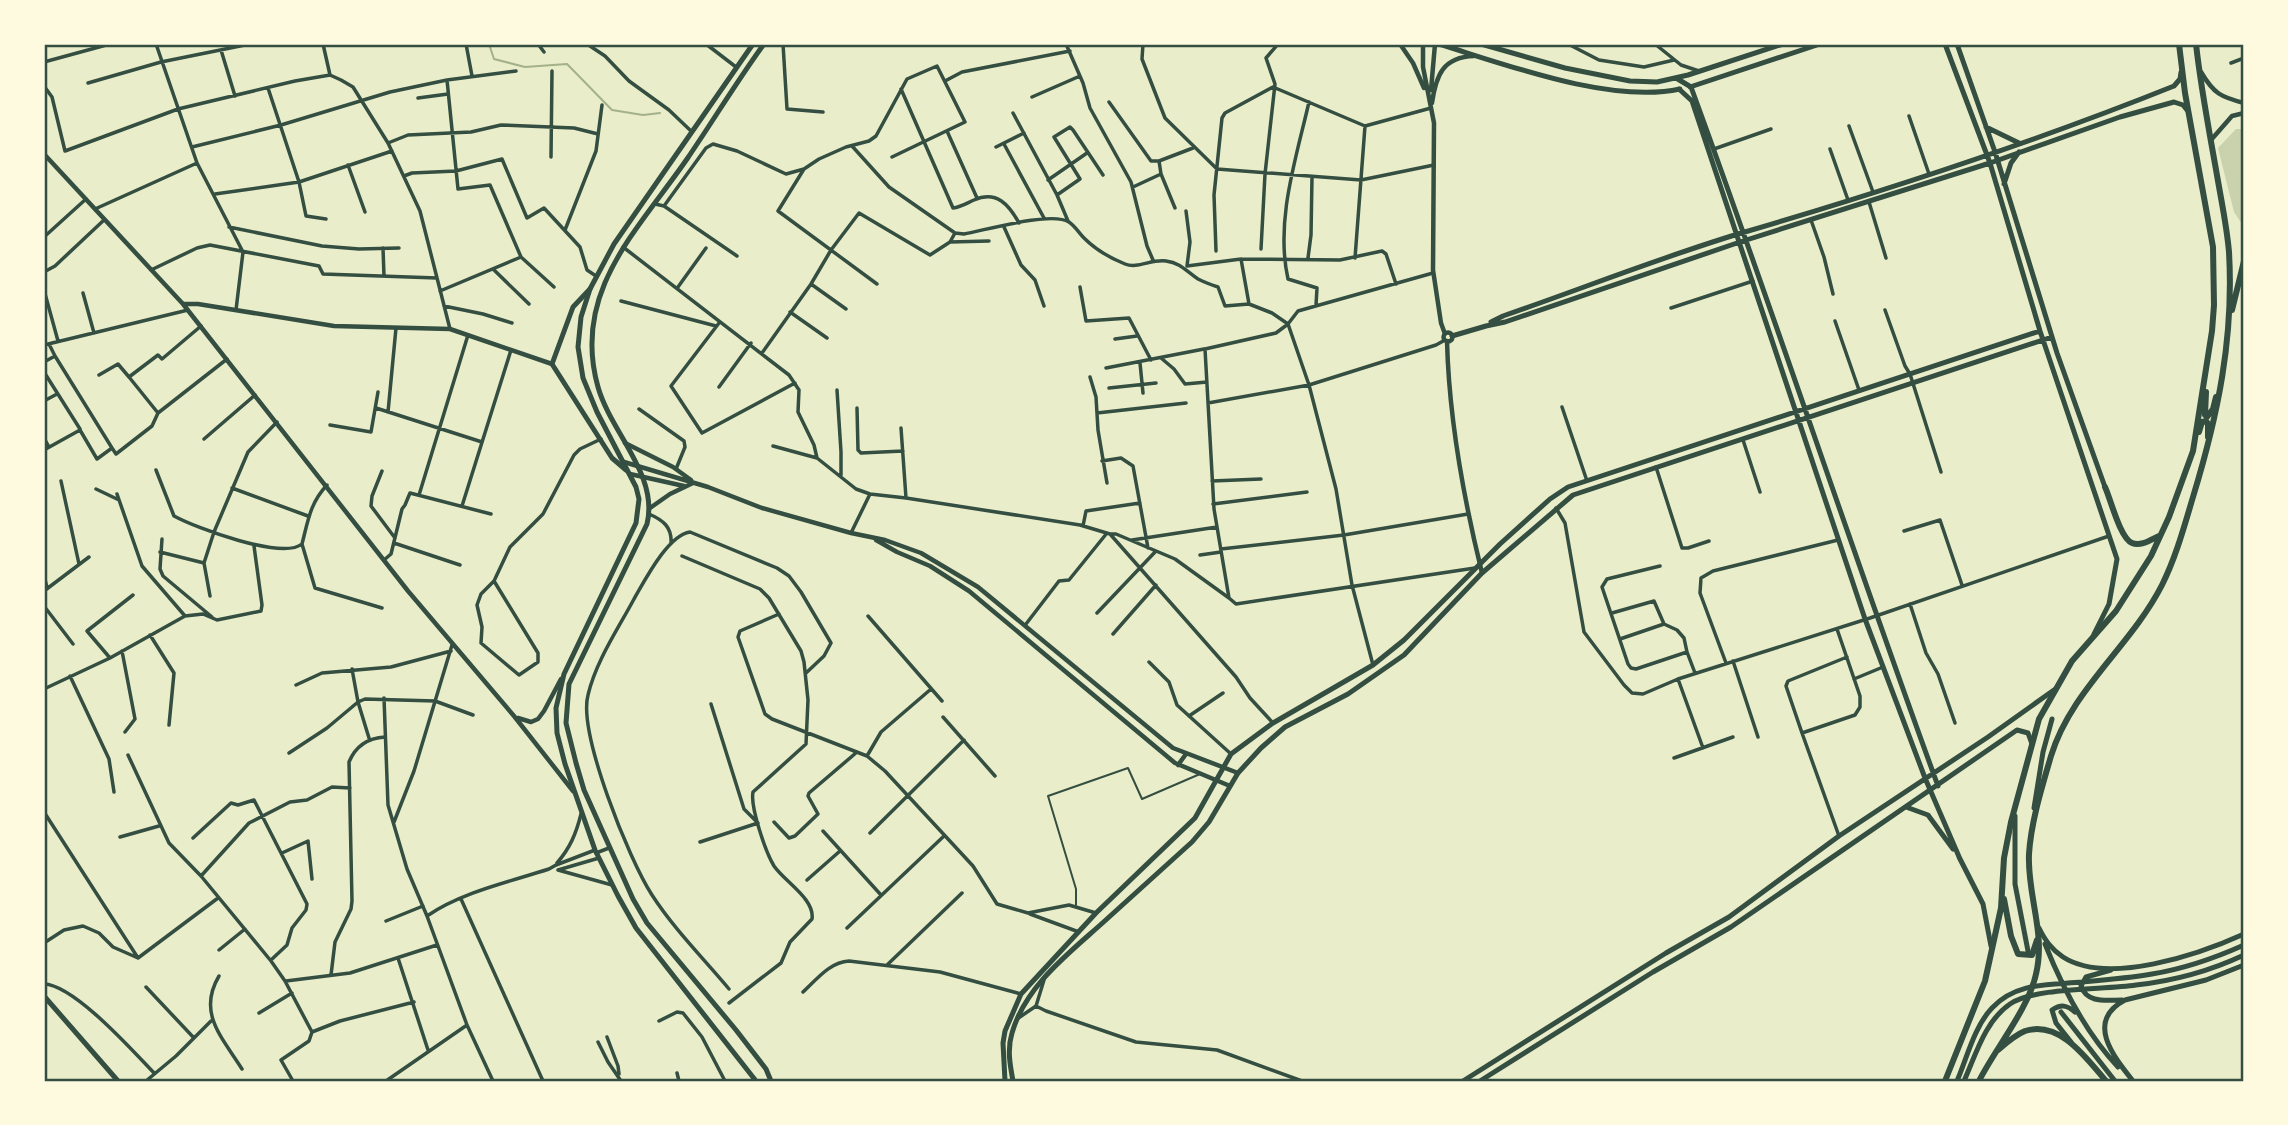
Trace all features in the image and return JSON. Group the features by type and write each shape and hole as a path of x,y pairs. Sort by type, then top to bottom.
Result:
{"highway":[{"path":"2179,44 2213,247 2214,305 2193,451"},
{"path":"2196,44 2229,250 2229,324"},
{"path":"1979,1081 2023,1007 2037,973 2039,928 2030,880 2029,854 2032,830 2052,754 2060,731 2087,689 2137,626 2161,586 2178,549 2217,413 2229,324 2244,261"},
{"path":"2205,381 2207,417 2213,409 2221,386"},
{"path":"1945,1081 1976,1007 1992,952 2003,891 2004,858 2039,719 2072,661 2116,611 2151,556 2202,422 2206,421 2209,432 2206,455"},
{"path":"2105,487 2124,535 2132,543 2141,544 2161,535"},
{"path":"2003,891 2011,936 2018,954 2028,956 2034,952 2039,928"},
{"path":"1993,1054 2027,1030 2052,1032 2073,1044 2106,1081"}],"main road":[{"path":"753,44 614,244 590,289 579,331 579,363 597,412 629,473 639,499 636,523 564,674 556,719 562,754 575,793 597,854 612,885 636,928 756,1081"},
{"path":"764,44 686,160 623,247 600,295 593,326 594,373 598,388 642,478 650,500 650,511 647,524 569,684 566,696 568,737 584,790 634,899 647,923 736,1030 766,1069 771,1081"},
{"path":"1437,44 1562,80 1629,93 1658,94 1820,44"},
{"path":"1481,44 1565,68 1630,81 1657,82 1783,44"},
{"path":"1945,44 1990,163 2040,331 2117,559 2109,604 2093,637"},
{"path":"1956,44 1995,152 2052,337 2105,487"},
{"path":"1486,326 1503,316 1737,235 2019,144 2174,86 2180,79 2182,70"},
{"path":"1686,87 1699,71"},
{"path":"1676,78 1686,87 1714,149 1748,240 1876,615 1938,786"},
{"path":"1686,87 1866,619 1925,778 1983,904 1992,952"},
{"path":"1452,336 1505,322 1740,242 1990,163 2107,121 2174,102 2183,105 2189,113"},
{"path":"1986,127 2019,144"},
{"path":"2004,184 2011,163 2019,152"},
{"path":"590,289 573,306 552,364 612,458 629,473"},
{"path":"1005,1081 1005,1031 1021,994 1096,913 1195,818 1231,754 1273,723 1373,665 1404,640 1550,499 1587,481 2040,331"},
{"path":"1013,1081 1010,1042 1017,1019 1029,998 1046,976 1192,842 1209,822 1238,773 1261,748 1285,727 1348,694 1404,655 1482,573 1556,507 1573,495 2052,337"},
{"path":"1463,1081 1666,953 1729,917 1839,836 2054,690"},
{"path":"2032,830 2036,790 2052,719"},
{"path":"1480,1081 1642,979 1731,927 2017,730 2028,733 2032,744"},
{"path":"2015,806 2015,884 2028,951"},
{"path":"1906,807 1928,815 1960,859"},
{"path":"2039,928 2047,943 2064,958 2084,965 2118,968"},
{"path":"2039,928 2078,1014 2105,1053 2132,1081"},
{"path":"2244,934 2185,957 2118,968 2086,977 2081,986 2088,997 2098,1000 2125,1000 2206,980 2244,965"},
{"path":"1957,1081 1969,1049 1989,1010 2014,992 2047,984 2156,973 2193,964 2244,945"},
{"path":"1964,1081 1992,1021 2011,1003 2024,997 2180,978 2244,955"},
{"path":"44,996 118,1081"},
{"path":"2125,1000 2107,1014 2105,1032 2113,1055 2132,1081"},
{"path":"2073,1044 2056,1023 2052,1010 2064,1005 2078,1014"},
{"path":"2062,1012 2115,1081"}],"street":[{"path":"44,62 110,44"},
{"path":"156,44 197,163 243,252 236,310"},
{"path":"88,83 161,62 250,44"},
{"path":"323,44 330,75"},
{"path":"466,44 472,76"},
{"path":"538,44 544,52"},
{"path":"587,44 691,131"},
{"path":"706,44 736,67"},
{"path":"783,44 786,107 790,110 823,112"},
{"path":"1066,44 1090,108 1133,187 1153,260"},
{"path":"1143,44 1142,59 1165,118 1217,169 1361,180 1434,164"},
{"path":"1261,249 1265,174 1275,84 1266,58 1278,44"},
{"path":"1400,44 1413,63 1432,106"},
{"path":"1423,44 1423,67 1434,123 1433,273 1446,339 1448,386 1462,488 1478,566 1482,573"},
{"path":"1432,106 1432,63 1437,44"},
{"path":"1568,44 1599,60 1644,67 1674,60"},
{"path":"1655,44 1681,65 1699,71"},
{"path":"221,50 234,96"},
{"path":"945,81 962,72 1070,51"},
{"path":"1432,106 1434,87 1444,68 1461,57 1478,56"},
{"path":"2231,63 2244,58"},
{"path":"664,206 706,148 713,144 737,151 786,174 804,169 846,147 874,138 907,79 937,66 965,122 892,157"},
{"path":"2199,68 2221,97 2244,103"},
{"path":"192,147 281,125 390,92 447,80 516,71"},
{"path":"551,157 552,71"},
{"path":"44,86 52,97 65,151 178,109 268,88 330,75 353,87 388,143 420,211 450,329"},
{"path":"1032,97 1080,76"},
{"path":"447,80 458,189 490,185 521,257 554,287"},
{"path":"1273,87 1365,126 1432,106"},
{"path":"1216,251 1214,195 1222,118 1225,113 1273,87"},
{"path":"268,88 299,182 306,216 327,219"},
{"path":"901,89 953,208 986,196 1006,202 1019,223"},
{"path":"418,98 448,94"},
{"path":"1109,102 1151,161 1193,148"},
{"path":"1309,102 1286,206 1284,258 1288,279 1317,288 1316,305"},
{"path":"565,230 591,168 602,105"},
{"path":"1013,113 1068,221 1086,240 1105,254 1128,265 1135,266 1153,260 1169,261 1186,267 1241,259 1340,260 1385,251 1396,284"},
{"path":"2211,140 2232,116 2244,113"},
{"path":"1909,116 1929,174"},
{"path":"388,143 408,135 471,132 501,125 574,128 598,134"},
{"path":"1355,258 1365,126"},
{"path":"1849,126 1873,192"},
{"path":"1057,195 1080,179 1055,140 1055,135 1070,127 1103,175"},
{"path":"1714,149 1771,129"},
{"path":"947,131 977,198"},
{"path":"996,147 1024,133"},
{"path":"1004,144 1044,218"},
{"path":"852,146 889,187 955,233 964,234 1044,218 1068,221"},
{"path":"1830,149 1848,200"},
{"path":"215,194 299,182 392,151"},
{"path":"1048,180 1087,153"},
{"path":"44,154 188,310 452,648 514,716 575,793"},
{"path":"404,176 412,173 456,171 502,159 527,218 544,208 580,247 587,270 596,276"},
{"path":"1158,161 1175,208"},
{"path":"95,209 197,163"},
{"path":"348,166 365,212"},
{"path":"804,169 779,211 877,284"},
{"path":"1133,187 1161,174"},
{"path":"1308,258 1312,177"},
{"path":"44,237 86,199"},
{"path":"1869,202 1886,258"},
{"path":"653,203 664,206 737,256"},
{"path":"1186,211 1190,242 1186,267"},
{"path":"762,353 858,214 862,213 930,256 950,242 955,233"},
{"path":"44,272 55,266 104,220"},
{"path":"1811,220 1833,293"},
{"path":"229,227 322,246 399,248"},
{"path":"1004,227 1021,265 1035,280 1044,306"},
{"path":"950,242 989,241"},
{"path":"151,270 197,248 210,245 319,266 323,274 437,278"},
{"path":"623,247 678,287 717,324 751,343 789,375 800,398 797,409 814,445 817,458"},
{"path":"383,248 384,276"},
{"path":"678,287 706,248"},
{"path":"440,291 521,257"},
{"path":"1241,259 1249,304"},
{"path":"1186,267 1196,278 1218,288 1225,306 1249,304 1272,313 1288,324 1309,384 1336,489 1353,585 1373,665"},
{"path":"492,269 529,304"},
{"path":"1106,368 1276,333 1288,324 1297,312 1433,273"},
{"path":"1671,308 1753,281"},
{"path":"811,284 846,309"},
{"path":"1080,287 1086,321 1129,318 1151,360"},
{"path":"44,290 58,341"},
{"path":"83,293 94,333"},
{"path":"621,301 717,324"},
{"path":"183,304 198,304 334,326 450,329 552,364"},
{"path":"444,306 512,323"},
{"path":"188,310 46,344 117,454 152,426 158,413 227,359"},
{"path":"1885,310 1910,373 1941,472"},
{"path":"790,312 827,338"},
{"path":"1835,321 1859,390"},
{"path":"717,324 671,386 702,433 795,383"},
{"path":"129,377 158,355 162,359 201,326"},
{"path":"388,412 396,328"},
{"path":"419,495 468,335"},
{"path":"1115,339 1137,336"},
{"path":"1208,402 1309,384 1436,345 1446,339 1451,340 1452,336"},
{"path":"719,387 751,343"},
{"path":"1205,349 1213,504 1229,598"},
{"path":"462,506 511,350"},
{"path":"44,362 55,356"},
{"path":"1161,358 1185,384 1207,382"},
{"path":"99,375 118,363 158,413"},
{"path":"1140,363 1143,393"},
{"path":"44,372 97,459 112,448"},
{"path":"1090,377 1094,383 1102,461 1107,483"},
{"path":"1109,388 1156,383"},
{"path":"837,390 841,475"},
{"path":"330,425 371,432 378,392"},
{"path":"44,401 57,394"},
{"path":"204,439 255,395"},
{"path":"1097,413 1186,403"},
{"path":"1562,407 1587,481"},
{"path":"376,408 482,442"},
{"path":"857,408 858,450 861,453 903,451"},
{"path":"639,409 684,441 685,447 676,469"},
{"path":"210,596 204,563 214,532 248,452 277,422"},
{"path":"901,428 906,498"},
{"path":"44,450 80,430"},
{"path":"1742,438 1760,492"},
{"path":"44,439 49,447"},
{"path":"494,581 538,653 538,662 523,674 519,675 481,643 482,627 477,605 481,594 494,581 510,547 542,514 569,461 580,449 601,439"},
{"path":"624,442 676,469 694,483"},
{"path":"772,446 817,458 856,489 870,494 1083,526 1116,534 1175,559 1236,604 1478,566"},
{"path":"1102,461 1121,458 1133,466 1148,548"},
{"path":"623,461 762,508 902,545 947,566 1026,624 1173,748 1238,773"},
{"path":"1656,467 1682,548 1709,541"},
{"path":"156,470 174,516 254,546 292,550 302,544"},
{"path":"382,471 371,506 394,541 460,565"},
{"path":"629,473 684,486"},
{"path":"1212,481 1261,479"},
{"path":"61,481 79,564"},
{"path":"671,543 667,526 650,511 684,486 694,483"},
{"path":"327,485 315,497 302,544 315,588 382,608"},
{"path":"232,488 308,516"},
{"path":"96,489 119,500"},
{"path":"1213,504 1307,492"},
{"path":"117,494 142,566 185,615"},
{"path":"384,560 391,554 402,509 409,494 491,514"},
{"path":"851,533 870,494"},
{"path":"1083,526 1086,511 1140,503"},
{"path":"1556,507 1564,523 1584,632 1632,692 1643,694 1678,679 1837,629 2109,536"},
{"path":"1200,555 1468,514"},
{"path":"1904,531 1940,520 1962,586"},
{"path":"1131,540 1217,527"},
{"path":"729,989 649,891 618,823 589,740 587,696 605,653 642,585 671,543 684,533 697,533 777,568 789,576 831,643 824,656 806,673"},
{"path":"1108,533 1156,585 1273,723"},
{"path":"1026,624 1059,580 1069,580 1108,533"},
{"path":"872,537 897,552 930,566 969,591 1178,765 1230,786"},
{"path":"162,539 160,552 163,576 217,621"},
{"path":"1726,663 1700,593 1701,578 1713,571 1840,539"},
{"path":"44,689 110,658 185,615 203,614 217,621 261,611 254,546"},
{"path":"1097,613 1156,551"},
{"path":"160,552 204,563"},
{"path":"682,556 760,589 769,598 801,651 806,673 806,744 753,792 752,798 773,863 809,904 813,916 810,923 790,942 781,963 729,1003"},
{"path":"45,589 89,557"},
{"path":"1660,566 1606,579 1602,587 1631,668 1636,669 1687,652"},
{"path":"44,575 45,589"},
{"path":"1113,634 1156,585"},
{"path":"110,658 86,631 133,595"},
{"path":"1612,613 1654,601 1664,624 1677,630 1684,638 1695,674"},
{"path":"1910,604 1926,653 1938,674 1955,723"},
{"path":"44,606 73,644"},
{"path":"779,614 740,631 738,641 765,714 858,752 885,771 973,866 997,904 1079,932"},
{"path":"868,616 942,701"},
{"path":"1620,639 1664,624"},
{"path":"1802,733 1855,715 1860,707 1860,696 1837,629"},
{"path":"150,635 174,673 169,725"},
{"path":"296,685 322,673 391,667 452,648"},
{"path":"393,824 414,771 452,648"},
{"path":"122,651 135,719 125,732"},
{"path":"1839,836 1786,686 1788,681 1847,657"},
{"path":"1733,661 1758,737"},
{"path":"1149,662 1166,677 1172,687 1175,702 1231,754"},
{"path":"1854,679 1883,667"},
{"path":"352,669 369,738"},
{"path":"514,716 524,722 538,719 564,674"},
{"path":"70,676 109,758 114,792"},
{"path":"1678,679 1703,748"},
{"path":"867,757 881,732 931,689"},
{"path":"1189,716 1223,693"},
{"path":"384,698 388,806 393,824 407,869 467,1025 493,1081"},
{"path":"289,753 327,728 358,702 384,698 435,701 473,715"},
{"path":"711,704 744,810 758,823"},
{"path":"943,717 995,776"},
{"path":"331,975 335,942 351,909 352,901 349,762 353,752 369,738 385,737"},
{"path":"1674,758 1733,737"},
{"path":"870,833 964,740"},
{"path":"774,822 789,838 795,836 818,814 808,796 809,793 858,752"},
{"path":"1178,765 1186,754"},
{"path":"128,755 169,844 201,876 271,961 292,993 312,1032 309,1041 281,1060 293,1081"},
{"path":"201,876 244,826 290,802 307,800 332,787 350,789"},
{"path":"193,838 232,802 239,805 254,799 307,904 306,910 292,928 286,945 271,961"},
{"path":"44,812 138,958"},
{"path":"426,916 461,899 549,869 572,842 582,813"},
{"path":"700,842 758,823"},
{"path":"120,837 159,825"},
{"path":"823,831 881,895"},
{"path":"847,928 944,836"},
{"path":"282,853 308,841 312,879"},
{"path":"558,870 609,848"},
{"path":"807,880 840,851"},
{"path":"556,864 597,854"},
{"path":"549,869 612,885"},
{"path":"887,965 962,892"},
{"path":"138,958 219,897"},
{"path":"461,899 543,1081"},
{"path":"386,922 423,906"},
{"path":"1028,913 1076,906 1096,913"},
{"path":"44,943 64,930 83,926 99,933 113,947 138,958"},
{"path":"219,950 245,929"},
{"path":"285,981 350,973 436,945"},
{"path":"398,958 428,1050"},
{"path":"803,992 837,963 849,961 940,972 1021,994"},
{"path":"219,976 210,997 211,1021 242,1069"},
{"path":"1017,1019 1036,1006 1046,976"},
{"path":"44,984 51,984 70,993 154,1073"},
{"path":"146,988 194,1038"},
{"path":"259,1013 292,993"},
{"path":"312,1032 340,1021 414,1002"},
{"path":"1036,1006 1096,1030 1136,1042 1217,1050 1302,1081"},
{"path":"659,1021 677,1012 683,1013 702,1037 725,1081"},
{"path":"146,1081 211,1021"},
{"path":"386,1081 467,1025"},
{"path":"607,1037 620,1079"},
{"path":"598,1042 620,1079"},
{"path":"677,1073 679,1081"}],"lane":[{"path":"1076,906 1076,889 1048,796 1128,768 1142,799 1201,774"}],"green space":[{"path":"2236,129 2244,129 2242,224 2234,212 2218,148"}],"waterway":[{"path":"489,44 494,59 525,67 567,64 612,110 643,115 660,113"}]}
